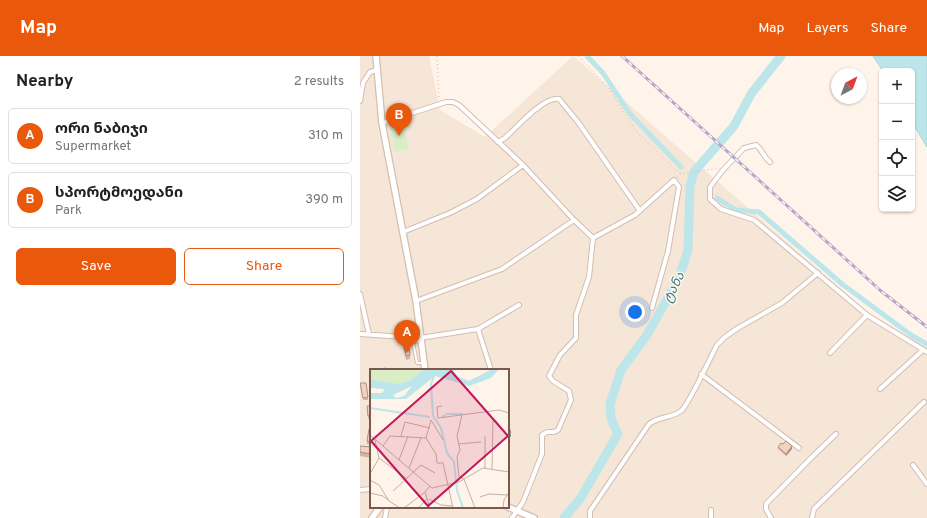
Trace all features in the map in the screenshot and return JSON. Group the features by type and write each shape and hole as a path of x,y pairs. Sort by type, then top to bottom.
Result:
{"main road":[{"path":"376,56 382,123 416,301 425,369"},
{"path":"372,518 379,508"},
{"path":"509,508 534,518"}],"street":[{"path":"360,101 363,83 370,72 377,70"},
{"path":"498,142 505,138 544,103 553,98 559,99 578,122 640,212"},
{"path":"382,123 440,104 453,102 459,105 524,165 574,220 594,238"},
{"path":"770,162 764,157 762,150 756,145 744,148 723,170 710,187 710,198 721,209 754,220 867,315 925,351 880,389"},
{"path":"403,232 450,214 477,199 524,165"},
{"path":"594,238 640,212 674,180 679,186 668,251 652,308"},
{"path":"416,301 502,269 574,220"},
{"path":"512,518 523,502 542,454 542,435 547,432 554,432 558,430 571,400 569,391 553,381 549,376 560,355 576,338 576,315 589,278 594,238"},
{"path":"590,518 590,511 649,424 661,417 681,411 685,407 717,345 725,337 782,303 818,273"},
{"path":"360,294 369,334"},
{"path":"360,334 420,339 478,329 519,305"},
{"path":"830,353 867,315"},
{"path":"478,329 491,369"},
{"path":"701,374 799,448"},
{"path":"812,518 814,510 924,402"},
{"path":"771,518 766,508 766,504 836,434"},
{"path":"913,465 927,484"},
{"path":"360,490 370,489"},
{"path":"385,518 387,508"},
{"path":"711,510 711,518"}],"path":[{"path":"438,56 440,104"},
{"path":"578,56 610,90 635,130 680,174"},
{"path":"674,180 680,174 719,167 723,170"}],"shaded area":[{"path":"360,56 429,56 440,110 485,137 573,56 869,313 927,347 927,518 360,518"}],"green space":[{"path":"403,121 409,149 395,152 389,124"}],"water":[{"path":"873,56 927,56 927,147 915,127 915,68 881,68"}],"building":[{"path":"408,340 410,355 406,356 403,341"},
{"path":"360,383 366,383 368,397 363,398"},
{"path":"367,406 370,406 370,416 368,416"},
{"path":"369,429 370,429 370,442 367,441"},
{"path":"786,441 792,446 786,454 778,447 781,443 783,444"},
{"path":"360,446 370,447 370,454 360,452"}],"waterway":[{"path":"587,56 603,73 630,114 681,167"},
{"name":"ტანა","path":"564,518 580,499 618,434 611,419 610,404 621,370 647,335 679,278 688,250 690,186 694,172 734,126 751,94 781,56"},
{"path":"717,198 736,210 759,212 842,284 911,335 927,344"}],"railway":[{"path":"622,56 881,291 927,327"}],"place":[{"name":"სპორტმოედანი","path":"399,136"},
{"name":"ორი ნაბიჯი","path":"407,353"}]}
